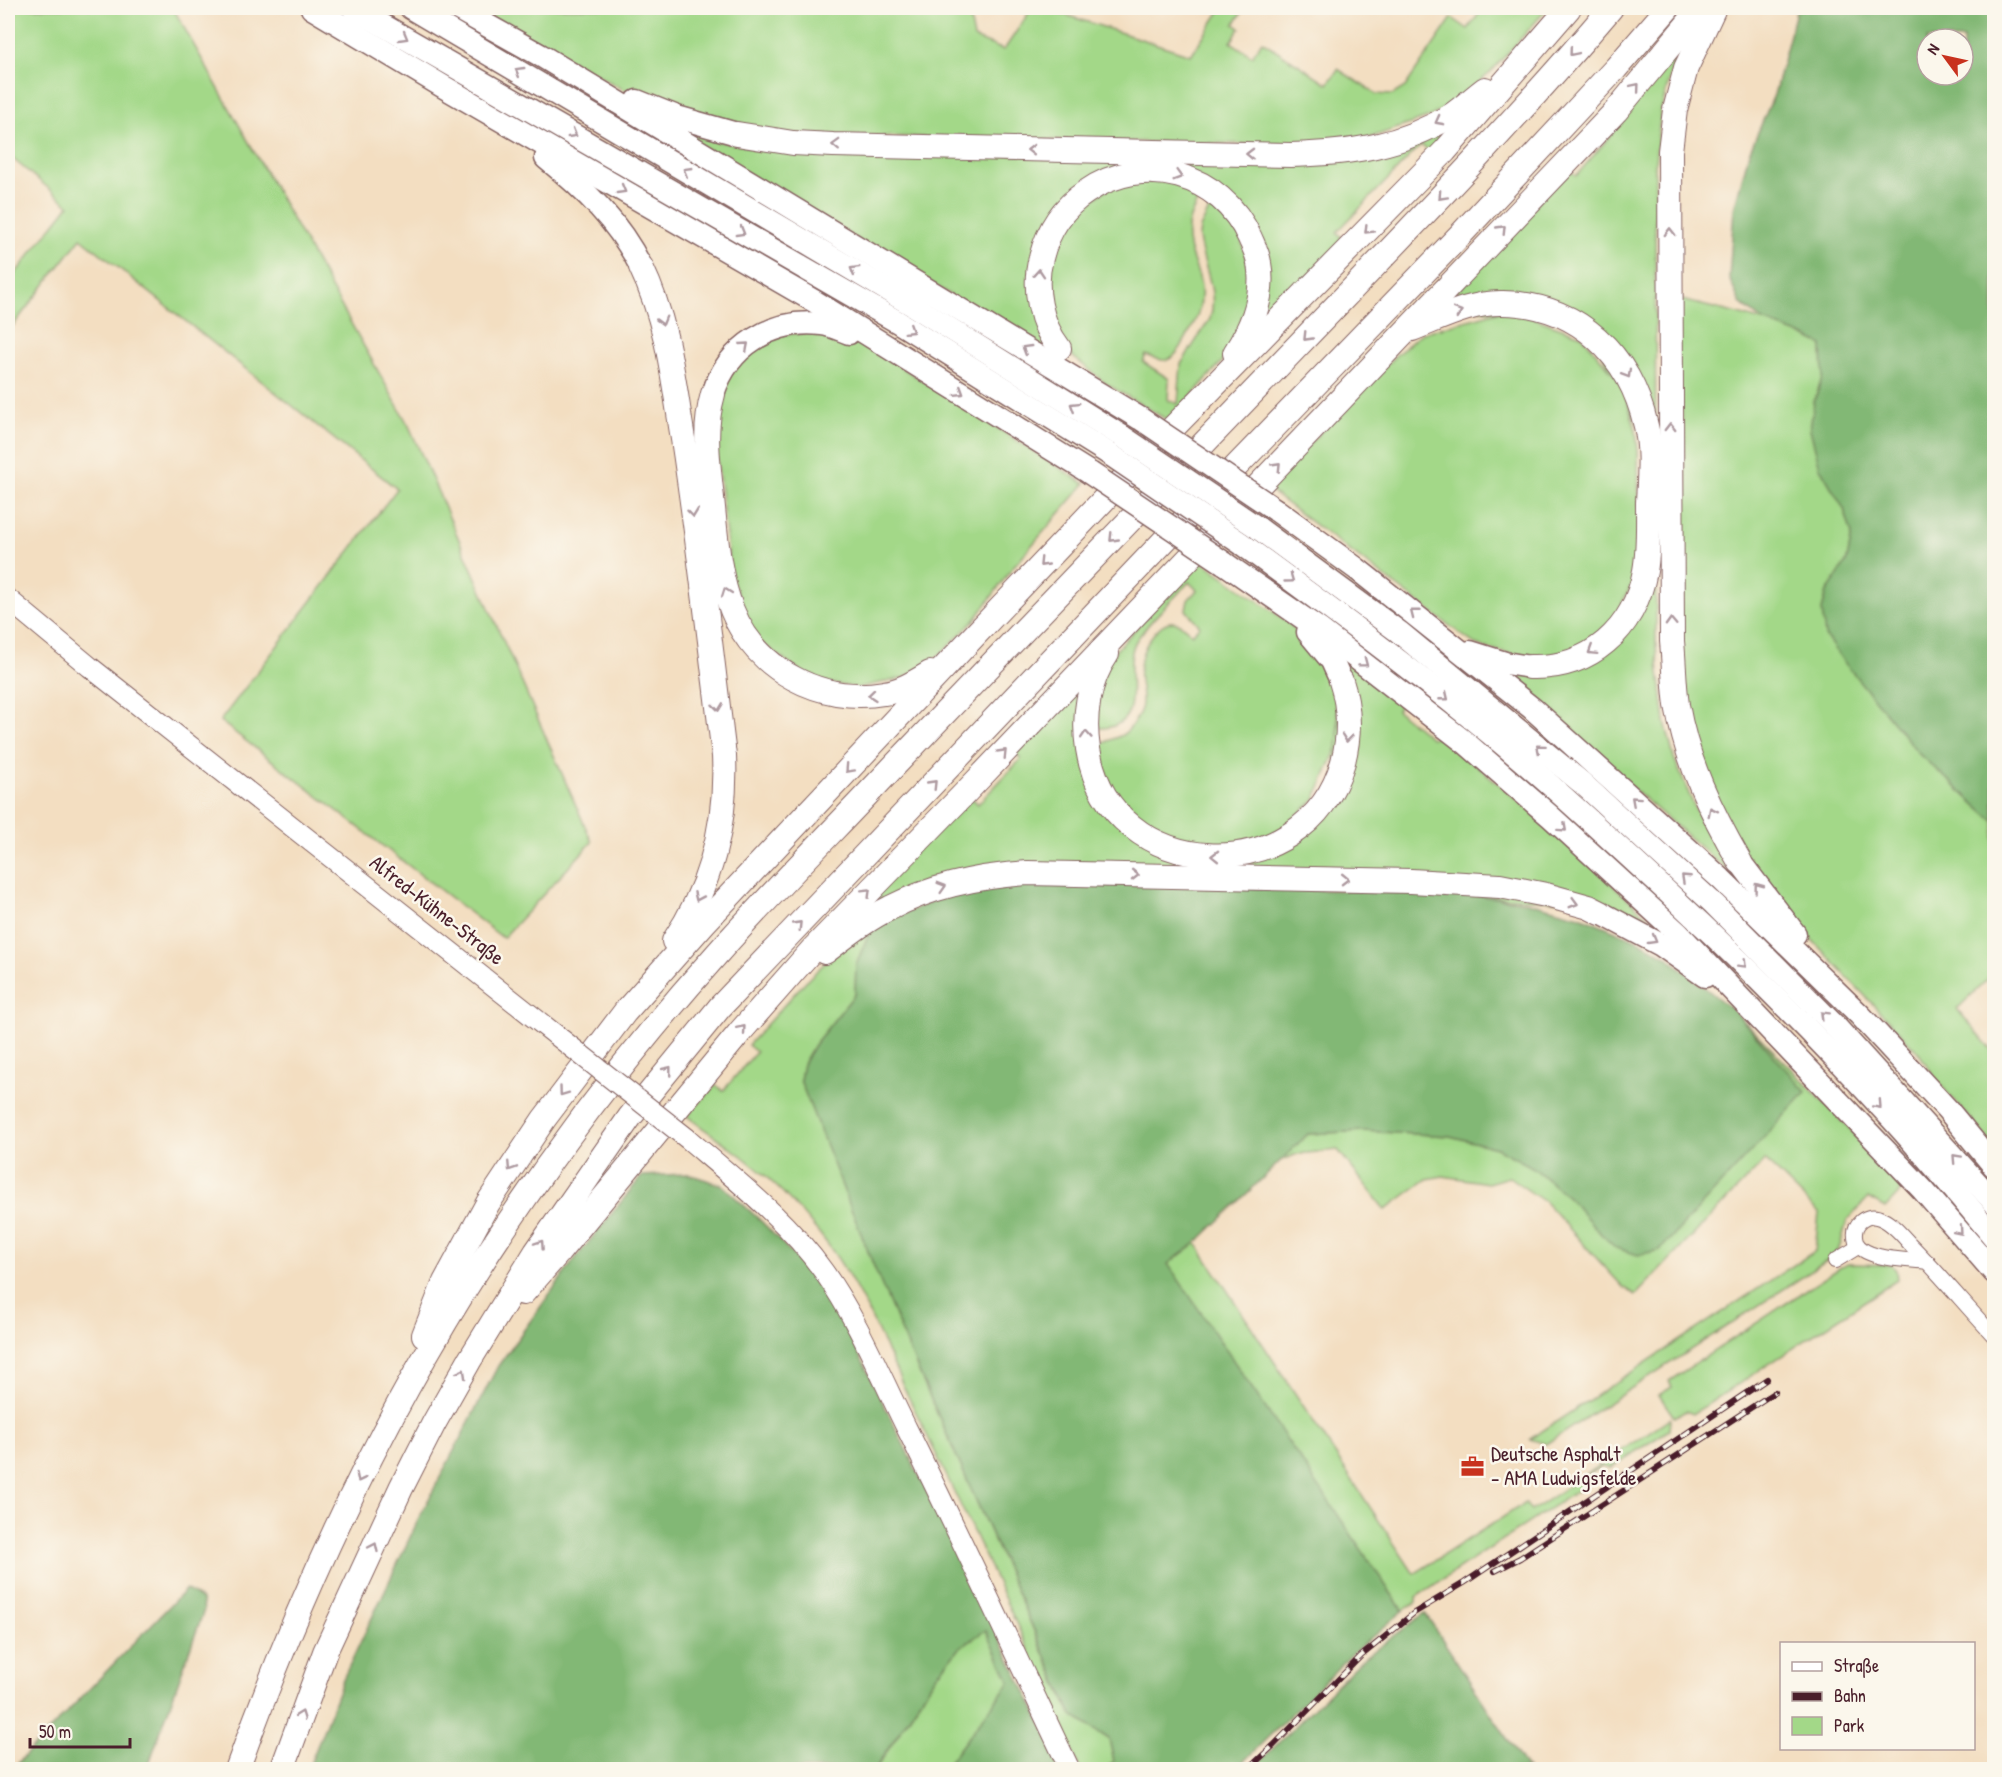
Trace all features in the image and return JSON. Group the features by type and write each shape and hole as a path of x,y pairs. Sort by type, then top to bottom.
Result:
{"highway":[{"path":"312,8 784,284 911,361 1090,473 1283,604 1386,680 1466,743 1678,933 1923,1190 1995,1272"},
{"path":"353,8 1258,528 1417,647 1573,775 1626,823 1714,904 1833,1024 1995,1202"},
{"path":"411,8 909,303 1116,445 1242,544 1392,654 1478,723 1566,799 1694,915 1821,1043 1950,1183 1995,1237"},
{"path":"456,8 540,55 1112,401 1276,510 1358,569 1533,709 1721,879 1860,1014"},
{"path":"625,1012 704,923 975,635 1156,445 1445,151 1569,8"},
{"path":"237,1770 301,1603 330,1538 387,1426 470,1280 599,1096 717,954 1432,207 1565,62 1611,8"},
{"path":"282,1770 325,1652 401,1488 434,1423 536,1251 630,1117 720,1007 1463,232 1616,68 1668,8"},
{"path":"488,1330 559,1252 784,981 1616,111 1701,8"},
{"path":"1714,8 1686,68 1675,110 1670,152 1671,629 1677,703 1686,743 1707,801 1740,862 1772,907 1860,1014 1947,1109 1995,1166"},
{"path":"540,55 677,117 737,134 793,143 1291,155 1368,149 1399,141 1453,114 1535,47"},
{"path":"387,1426 445,1282 488,1203 544,1119 625,1012 681,930 695,903 715,853 725,787 723,745 689,481 666,335 657,302 630,246 615,224 594,201 510,130 444,87"},
{"path":"1112,401 1059,348 1048,330 1038,288 1039,266 1045,243 1055,222 1074,200 1095,186 1118,176 1138,171 1159,171 1178,175 1216,194 1234,211 1245,226 1259,263 1260,291 1253,318 1231,359 1156,445"},
{"path":"1404,332 1480,305 1502,303 1526,305 1551,311 1594,336 1619,362 1636,391 1646,427 1649,451 1648,546 1645,572 1638,596 1628,617 1615,634 1596,650 1578,660 1544,667 1505,663 1460,649"},
{"path":"911,361 824,324 795,323 768,330 744,345 729,362 716,384 708,410 707,445 722,582 733,612 747,639 767,661 786,675 812,688 835,694 863,696 886,693 908,686 930,673 975,635"},
{"path":"1193,554 1117,641 1104,659 1090,693 1086,724 1089,756 1098,784 1125,820 1149,838 1163,845 1205,856 1221,857 1244,854 1287,837 1314,813 1331,789 1341,767 1348,735 1348,718 1341,681 1325,650 1283,604"},
{"path":"784,981 860,926 890,908 944,886 972,879 1000,875 1075,873 1411,881 1500,886 1546,895 1601,913 1661,945 1695,968 1769,1029"}],"main road":[{"name":"Alfred-Kühne-Straße","path":"8,599 90,667 688,1139 753,1194 793,1235 824,1272 851,1317 941,1497 1070,1770"}],"street":[{"path":"1928,1262 1869,1254 1858,1247 1854,1238 1856,1228 1866,1218 1880,1217 1928,1262 1995,1336"},
{"path":"1886,1257 1897,1254 1902,1248 1903,1240 1899,1233"},
{"path":"1835,1262 1858,1247"}],"green space":[{"path":"8,8 173,8 409,426 592,842 503,938 220,721 397,489 81,238 8,332 8,283 69,205 8,155"},
{"path":"473,8 968,8 974,38 1004,50 1032,8 1044,8 1191,55 1222,8 1245,8 1234,24 1240,28 1231,42 1252,56 1262,41 1328,84 1338,69 1376,94 1392,95 1405,87 1452,18 1468,29 1483,8 1548,8 1491,72 1462,97 1430,117 1366,139 1304,145 777,134 632,94"},
{"path":"1797,8 1994,8 1994,821 1920,755 1825,636 1822,610 1827,592 1847,561 1852,534 1844,509 1820,468 1810,429 1814,402 1823,376 1822,345 1763,321 1740,303 1729,278 1734,209 1749,153 1774,95"},
{"path":"1676,55 1661,110 1655,163 1656,647 1665,722 1674,758 1699,818 1730,873 1501,674 1516,673 1624,630 1652,452 1586,321 1444,306 1568,168 1576,176 1616,129 1609,122"},
{"path":"669,127 716,141 746,146 1299,164 1444,130 1448,133 1430,152 1421,145 1337,232 1346,242 1258,332 1254,232 1153,165 1047,223 1046,352"},
{"path":"1116,182 1180,182 1199,198 1189,220 1188,234 1189,247 1201,287 1198,314 1186,339 1170,359 1162,360 1146,355 1143,362 1169,379 1168,400 1178,404 1181,364 1210,319 1211,288 1199,237 1200,228 1209,210 1218,209 1237,225 1254,286 1228,355 1169,421 1108,385 1072,356 1063,345 1043,293 1057,229"},
{"path":"1674,298 1768,323 1822,345 1823,376 1814,402 1820,467 1844,509 1852,534 1847,561 1827,592 1822,610 1920,755 1994,821 1994,973 1957,1009 1994,1053 1994,1146 1938,1082 1918,1052 1782,908 1728,834 1682,702"},
{"path":"1508,309 1581,335 1622,384 1636,430 1638,452 1639,528 1632,583 1615,618 1584,646 1538,660 1478,646 1266,488 1394,357 1422,333"},
{"path":"826,332 868,346 1085,484 1013,567 975,620 937,657 904,678 857,688 813,680 757,640 731,578 714,433 728,375 749,350 785,334"},
{"path":"1199,559 1282,618 1302,635 1317,653 1336,691 1339,743 1315,800 1274,835 1212,849 1154,831 1115,798 1098,748 1103,743 1125,733 1138,716 1142,702 1141,659 1154,633 1169,622 1181,625 1192,634 1200,626 1186,610 1188,600 1197,590 1189,582 1154,618 1136,641 1132,651 1132,690 1128,713 1121,721 1110,727 1097,727 1092,705 1108,659"},
{"path":"1344,658 1401,703 1397,710 1431,738 1442,736 1560,836 1665,933 1607,904 991,865 938,876 861,908 969,795 978,804 1021,759 1011,748 1088,670 1101,802 1220,864 1333,799"},
{"path":"1009,883 1151,884 1473,895 1528,902 1580,916 1639,941 1666,956 1736,1013 1806,1092 1660,1250 1638,1255 1616,1248 1569,1198 1534,1168 1497,1148 1450,1136 1363,1131 1308,1134 1196,1243 1168,1264 1403,1611 1355,1651 1236,1769 1106,1770 1114,1761 1109,1739 1072,1715 877,1274 800,1080 803,1064 814,1045 855,994 856,965 871,928 953,892"},
{"path":"871,928 856,965 855,994 814,1045 803,1064 800,1080 877,1274 1071,1714 1109,1739 1114,1761 1105,1769 1080,1769 1027,1661 1031,1655 986,1558 879,1333 846,1271 819,1233 778,1188 743,1157 687,1116 716,1085 723,1091 756,1052 748,1045 805,982 828,960"},
{"path":"1736,1013 1906,1186 1885,1208 1868,1198 1847,1221 1840,1246 1833,1257 1546,1444 1530,1439 1815,1251 1819,1213 1765,1160 1636,1295 1623,1287 1545,1202 1509,1177 1488,1183 1443,1176 1427,1179 1385,1210 1338,1150 1297,1154 1276,1163 1308,1134 1363,1131 1450,1136 1497,1148 1534,1168 1569,1198 1602,1235 1806,1093"},
{"path":"688,1174 722,1185 800,1262 826,1297 850,1336 1064,1769 944,1769 1010,1682 986,1630 959,1648 936,1676 875,1769 308,1770 343,1679 420,1516 498,1366 575,1259 642,1176"},
{"path":"1196,1243 1414,1574 1525,1503 1531,1511 1670,1418 1669,1430 1609,1469 1602,1466 1585,1477 1586,1485 1416,1597 1416,1602 1403,1611 1167,1264"},
{"path":"1848,1264 1892,1265 1896,1270 1897,1280 1693,1414 1686,1411 1674,1417 1659,1395 1672,1387 1669,1381"},
{"path":"186,1589 202,1600 204,1610 147,1769 12,1769"},
{"path":"1425,1613 1527,1769 1252,1769 1363,1659"},
{"path":"986,1629 1010,1682 944,1769 875,1770 936,1676 959,1648"}],"railway":[{"path":"1247,1770 1361,1656 1414,1613 1464,1583 1767,1379"},
{"path":"1495,1571 1520,1558 1775,1392"}],"place":[{"name":"Deutsche Asphalt - AMA Ludwigsfelde","path":"1473,1466"}]}
